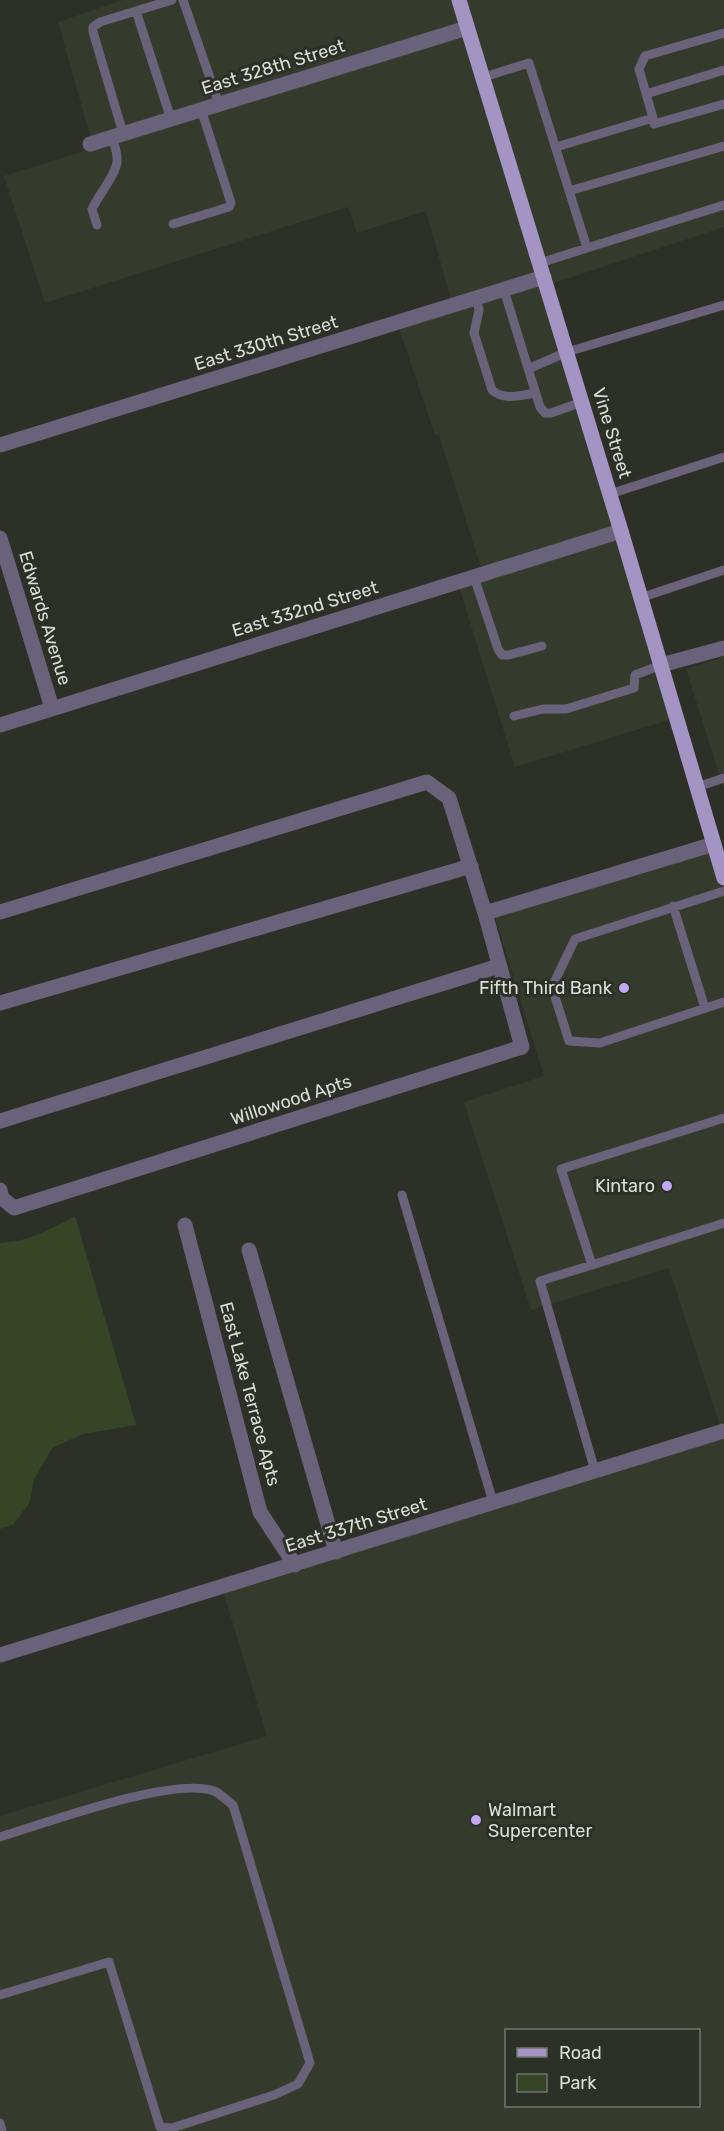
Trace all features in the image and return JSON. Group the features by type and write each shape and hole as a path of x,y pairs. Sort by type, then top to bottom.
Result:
{"main road":[{"name":"Vine Street","path":"459,0 610,494 724,878"}],"street":[{"name":"East 328th Street","path":"90,144 467,28"},
{"name":"East 330th Street","path":"0,445 504,290 542,270"},
{"name":"East 332nd Street","path":"0,725 621,531"},
{"name":"Edwards Avenue","path":"0,538 52,708"},
{"path":"661,665 724,648"},
{"name":"Willowood Apts","path":"0,912 428,782 450,798 522,1047 14,1208 2,1198 0,1190"},
{"path":"485,913 714,844"},
{"path":"0,1003 471,866"},
{"path":"0,1121 499,966"},
{"name":"East Lake Terrace Apts","path":"186,1225 260,1512 295,1565"},
{"name":"East Lake Terrace Apts","path":"249,1250 336,1552"},
{"name":"East 337th Street","path":"0,1655 724,1431"}],"lane":[{"path":"97,225 92,209 113,174 117,161 118,135 93,27 100,22 172,0"},
{"path":"183,0 219,104"},
{"path":"136,11 171,119"},
{"path":"724,33 645,56 639,69 654,124 724,104"},
{"path":"484,77 529,63 587,248"},
{"path":"646,94 724,70"},
{"path":"173,224 229,207 231,203 201,110"},
{"path":"555,147 653,118"},
{"path":"569,191 724,146"},
{"path":"542,270 587,248 724,205"},
{"path":"504,290 540,407 545,413 551,413 582,402"},
{"path":"477,298 478,310 474,333 492,390 497,395 505,397 535,393"},
{"path":"528,369 567,352 724,305"},
{"path":"610,494 724,457"},
{"path":"640,598 724,570"},
{"path":"474,577 502,655 509,656 542,646"},
{"path":"514,716 543,708 566,709 634,688 634,675 661,665"},
{"path":"697,787 724,778"},
{"path":"724,891 575,939 552,987 569,1041 600,1043 724,1002"},
{"path":"673,906 705,1008"},
{"path":"592,1265 561,1169 724,1119"},
{"path":"402,1195 494,1502"},
{"path":"595,1470 540,1281 724,1222"},
{"path":"0,1837 138,1796 190,1788 215,1792 233,1805 310,2063 298,2084 274,2095 172,2128 160,2127 148,2131"},
{"path":"0,1995 109,1962 160,2127"},
{"path":"0,2123 2,2131"}],"shaded area":[{"path":"123,0 454,0 462,25 91,139 58,22"},
{"path":"463,0 724,0 724,227 551,284"},
{"path":"464,33 539,276 452,303 426,211 357,233 348,207 45,303 4,176"},
{"path":"541,281 618,529 482,571 439,435 435,435 398,325"},
{"path":"618,536 672,719 515,767 459,587"},
{"path":"724,657 724,789 686,669"},
{"path":"710,851 724,895 724,1425 720,1426 669,1268 531,1310 464,1102 544,1076 495,917"},
{"path":"724,1437 724,2131 0,2131 0,1816 267,1736 223,1591"}],"green space":[{"path":"75,1216 136,1425 83,1434 52,1448 34,1480 30,1502 14,1524 0,1529 0,1243 30,1237"}],"place":[{"name":"Fifth Third Bank","path":"624,988"},
{"name":"Kintaro","path":"667,1186"},
{"name":"Walmart Supercenter","path":"476,1820"}]}
